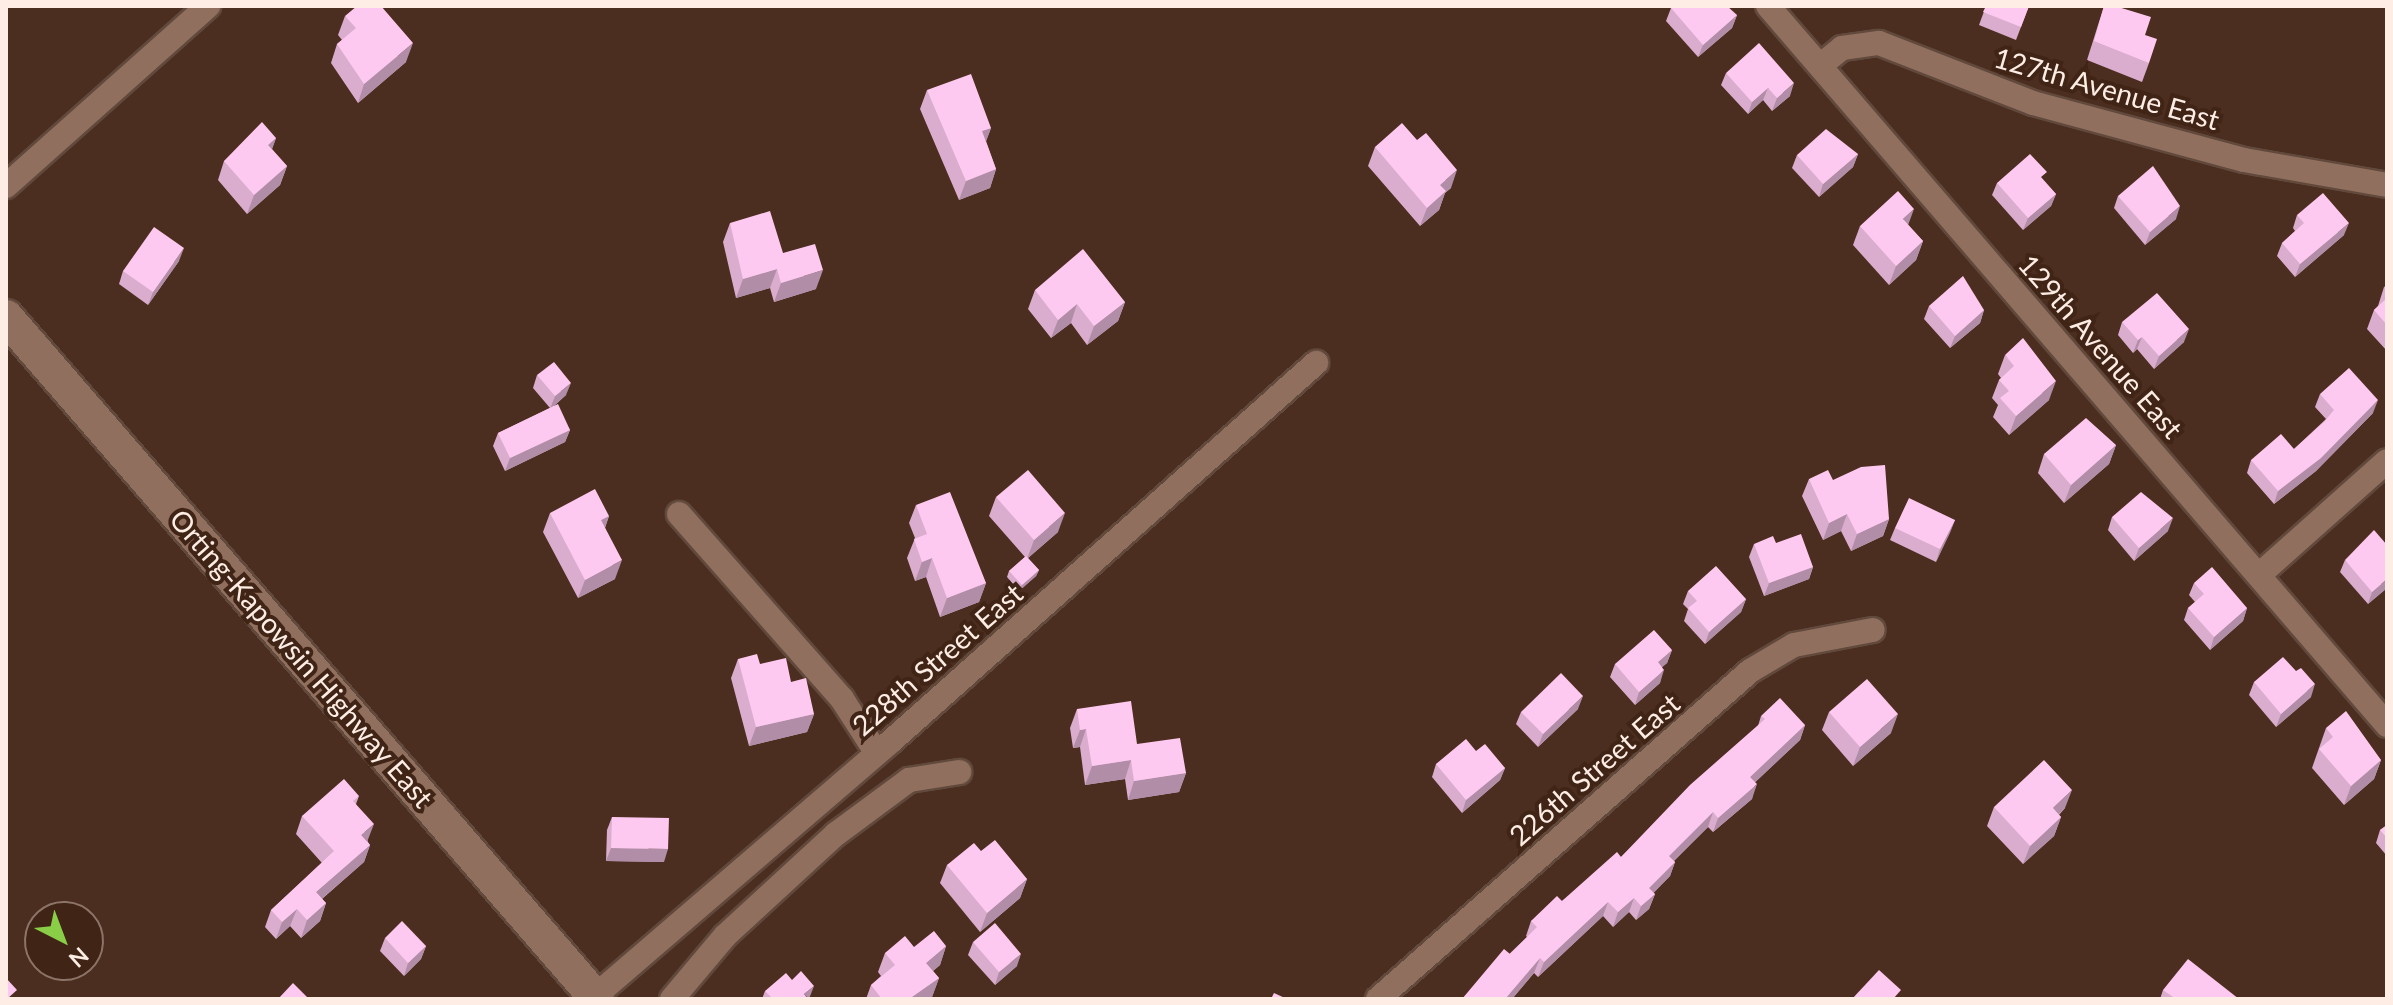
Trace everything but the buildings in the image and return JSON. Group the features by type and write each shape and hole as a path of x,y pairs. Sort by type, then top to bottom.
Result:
{"main road":[{"name":"Orting-Kapowsin Highway East","path":"6,317 596,998"}],"street":[{"path":"6,186 208,6"},
{"name":"129th Avenue East","path":"1768,6 2387,725"},
{"name":"127th Avenue East","path":"1821,65 1842,48 1879,43 2033,103 2244,160 2387,185"},
{"name":"228th Street East","path":"596,998 1316,363"},
{"path":"2259,575 2387,461"},
{"path":"679,514 842,699 876,752"},
{"name":"226th Street East","path":"1378,999 1750,671 1794,645 1873,630"},
{"path":"672,999 725,936 836,834 909,780 959,772"}]}
